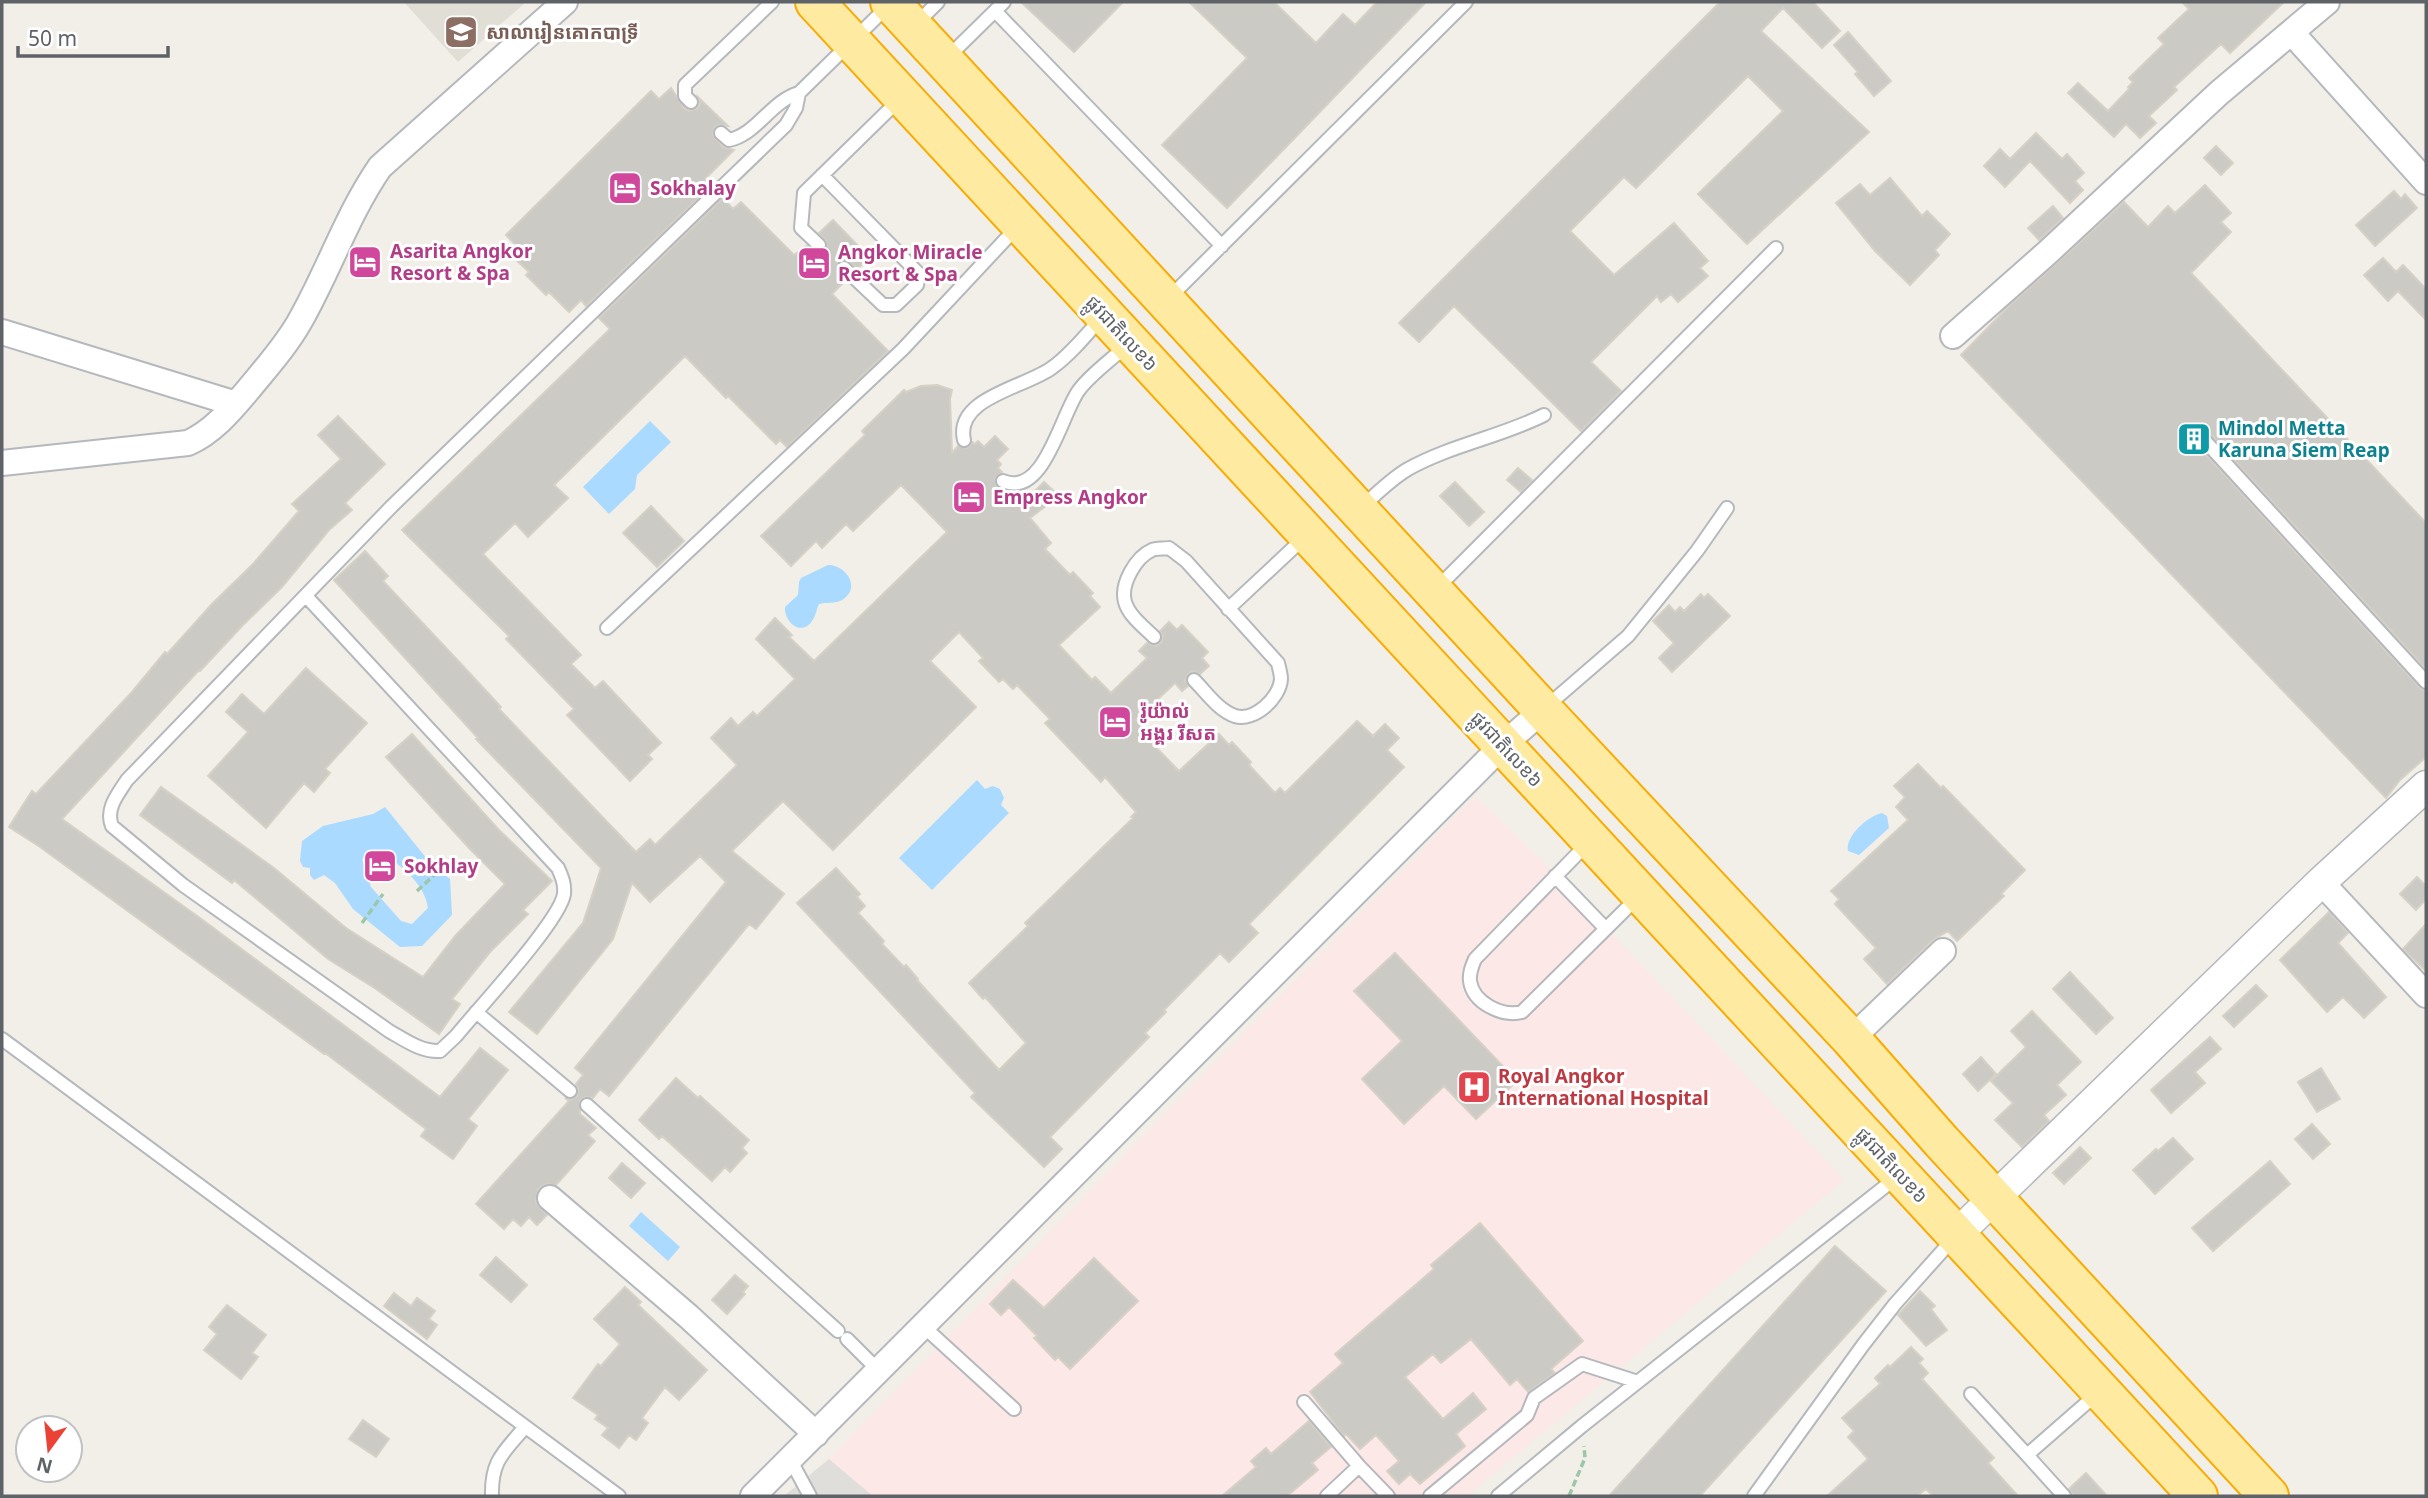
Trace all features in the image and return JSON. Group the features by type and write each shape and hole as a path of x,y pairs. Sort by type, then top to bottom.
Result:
{"highway":[{"name":"ផ្លូវជាតិលេខ៦","path":"815,2 2196,1495"},
{"path":"908,8 944,61 1542,710 1851,1040 2269,1496"}],"street":[{"path":"2,463 188,443 204,436 272,362 300,321 365,188 380,167 565,2"},
{"path":"1953,336 2047,253 2219,93 2327,2"},
{"path":"2292,33 2426,182"},
{"path":"2,332 236,404"},
{"path":"753,1496 1503,745 1542,710"},
{"path":"1956,1235 2321,882 2426,786"},
{"path":"2321,882 2426,995"},
{"path":"1851,1040 1943,950"},
{"path":"550,1198 688,1316 816,1434"}],"lane":[{"path":"691,102 685,96 685,85 772,2"},
{"path":"1165,302 1466,2"},
{"path":"944,61 1000,6 1222,246"},
{"path":"721,133 729,140 739,138 780,101 799,93 851,41 908,8"},
{"path":"306,596 558,868 564,881 564,896 547,927 440,1051 430,1052 417,1047 389,1031 183,885 112,826 110,811 127,780 393,506 786,125 796,108 799,93"},
{"path":"819,245 801,228 804,193 902,96"},
{"path":"822,175 919,274 917,285 897,305 883,305 844,268"},
{"path":"607,628 903,349 1021,223"},
{"path":"1434,591 1776,248"},
{"path":"964,440 963,433 969,415 988,397 1029,381 1118,328"},
{"path":"1003,481 1010,484 1025,482 1044,465 1079,390 1118,328"},
{"path":"1358,510 1408,469 1481,438 1517,428 1544,415"},
{"path":"2206,442 2426,682"},
{"path":"1542,710 1628,636 1697,551 1727,508"},
{"path":"1228,609 1308,534"},
{"path":"1154,637 1130,612 1125,601 1125,585 1138,561 1153,549 1169,548 1186,561 1278,663 1281,681 1270,701 1258,713 1238,717 1223,710 1194,680"},
{"path":"1591,839 1475,959 1470,983 1483,1002 1503,1012 1522,1012 1641,894"},
{"path":"1555,876 1606,929"},
{"path":"476,1012 570,1091"},
{"path":"2,1039 619,1496"},
{"path":"587,1105 879,1371"},
{"path":"1499,1496 1582,1426 1900,1174"},
{"path":"1754,1496 1863,1345 1956,1235"},
{"path":"923,1326 1014,1409"},
{"path":"1430,1496 1527,1415 1534,1398 1582,1364 1638,1382"},
{"path":"2027,1455 2101,1391"},
{"path":"1971,1394 2064,1496"},
{"path":"1304,1402 1388,1496"},
{"path":"492,1496 492,1475 502,1455 525,1427"},
{"path":"790,1459 810,1496"},
{"path":"1327,1496 1359,1466"}],"path":[{"path":"417,891 442,868"},
{"path":"362,923 383,894"},
{"path":"1569,1496 1585,1458 1582,1426"}],"shaded area":[{"name":"សាលារៀនគោកបាទ្រី","path":"404,2 526,2 458,62"},
{"name":"Royal Angkor International Hospital","path":"1475,796 1538,857 1844,1180 1467,1496 873,1496 829,1459"},
{"path":"829,1459 873,1496 784,1496"}],"water":[{"path":"650,421 671,442 637,475 635,489 609,514 583,487"},
{"path":"828,565 846,573 851,584 848,595 839,601 819,604 808,626 794,626 787,618 785,607 798,595 801,578"},
{"path":"977,780 985,789 993,786 1000,789 1004,798 1001,805 1009,813 932,890 899,858"},
{"path":"385,807 432,865 450,879 452,915 422,946 400,947 353,909 335,883 324,875 314,880 310,875 310,868 303,867 300,861 302,841 323,826 373,814","holes":["378,850 402,867 422,890 428,908 412,924 401,921 371,887 362,859"]},
{"path":"1882,813 1887,816 1889,828 1859,855 1848,851 1854,833 1870,818"},
{"path":"641,1212 680,1247 668,1261 629,1226"}],"building":[{"path":"1021,2 1123,2 1074,52"},
{"path":"1189,2 1274,2 1316,43 1343,14 1355,25 1377,2 1426,2 1227,208 1162,145 1247,58"},
{"path":"1720,2 1813,2 1840,31 1822,48 1783,8 1761,31 1869,132 1747,244 1698,194 1783,111 1748,76 1636,188 1624,177 1570,231 1614,275 1674,223 1708,261 1700,268 1708,276 1678,302 1671,294 1661,302 1657,296 1591,362 1621,391 1581,431 1454,306 1419,342 1399,323"},
{"path":"2182,2 2284,2 2230,53 2221,44 2174,87 2177,90 2149,116 2156,123 2140,138 2126,124 2114,137 2068,93 2078,83 2108,111 2129,89 2133,82 2129,78 2164,44 2158,38 2189,9"},
{"path":"1848,32 1891,81 1874,96 1855,74 1858,72 1834,45"},
{"path":"671,88 685,109 697,109 700,104 698,97 728,126 718,125 714,128 713,135 723,147 734,150 705,179 711,186 586,306 581,300 569,312 549,292 546,295 526,275 529,272 512,256 519,249 506,235 651,91 659,99"},
{"path":"2036,133 2062,159 2067,154 2084,173 2075,181 2083,190 2070,203 2030,161 2005,187 1984,166 2000,149 2010,159"},
{"path":"2216,146 2233,163 2221,175 2204,158"},
{"path":"1890,178 1922,216 1927,211 1950,234 1935,250 1939,255 1910,285 1875,251 1836,203 1860,184 1870,195"},
{"name":"Mindol Metta Karuna Siem Reap","path":"2205,185 2231,213 2221,222 2231,232 2191,273 2426,523 2426,669 2212,436 2205,433 2198,439 2200,448 2420,688 2426,691 2426,757 2400,780 2386,798 1961,355 2008,307 2124,202 2148,227 2168,206 2175,213"},
{"path":"2394,191 2401,199 2405,194 2417,208 2375,246 2356,225"},
{"path":"723,198 733,209 741,202 794,255 807,246 816,253 825,251 827,242 819,233 833,220 869,257 858,269 847,260 838,262 836,271 845,281 832,294 888,351 787,447 780,440 776,444 685,356 554,485 568,498 528,537 515,523 483,554 581,655 571,664 595,688 603,681 661,743 648,755 652,759 630,781 567,715 574,709 506,639 509,636 402,530 610,329 599,318"},
{"path":"2053,206 2063,218 2039,240 2028,228"},
{"path":"2383,258 2396,272 2403,265 2426,289 2426,320 2398,291 2388,301 2364,275"},
{"path":"937,385 952,390 952,453 958,446 968,448 972,442 975,444 978,441 984,447 995,436 1008,449 997,460 1001,464 998,468 1002,472 995,479 997,487 1021,491 1028,498 1044,482 1059,496 1030,518 1051,543 1045,549 1070,575 1073,572 1093,593 1090,596 1100,607 1059,645 1092,680 1095,677 1111,693 1147,658 1139,651 1147,643 1156,646 1161,643 1163,635 1160,631 1169,622 1177,630 1182,625 1208,652 1202,658 1209,666 1200,674 1193,671 1188,674 1185,681 1188,686 1182,691 1175,683 1136,720 1151,735 1147,738 1179,771 1219,734 1229,745 1232,742 1251,762 1249,765 1275,793 1280,788 1285,793 1357,721 1373,736 1385,724 1399,738 1387,750 1404,767 1249,924 1258,933 1229,962 1220,953 1164,1010 1166,1012 1145,1033 1149,1037 1050,1137 1062,1149 1044,1167 971,1097 975,1093 797,903 836,868 860,894 857,897 865,906 858,913 884,941 882,944 904,967 906,965 999,1070 1026,1043 969,983 1028,926 1025,923 1133,818 1131,817 1136,812 1105,777 1101,782 1045,723 1050,719 1017,685 1013,689 1003,679 999,682 979,661 983,658 959,632 930,661 976,707 833,850 783,801 732,851 784,894 756,929 749,924 609,1096 600,1089 593,1098 585,1097 580,1100 580,1114 596,1128 588,1135 595,1141 556,1185 546,1184 538,1189 536,1202 547,1215 537,1225 529,1217 521,1226 513,1219 504,1229 476,1204 569,1101 565,1098 572,1099 577,1096 576,1084 583,1075 575,1068 726,882 700,856 650,902 632,883 613,939 537,1034 509,1012 583,923 601,868 476,739 478,738 334,580 365,551 388,576 383,581 501,707 499,709 636,852 650,839 655,845 737,765 711,738 731,718 738,726 753,712 757,716 795,679 756,639 775,618 792,635 789,637 814,661 947,532 901,485 853,531 846,524 822,548 816,541 791,566 761,536 865,435 862,431 904,390 906,392 921,386"},
{"path":"338,416 385,464 345,503 352,510 329,530 282,587 199,670 62,819 440,1097 480,1048 508,1070 468,1119 477,1126 453,1159 421,1136 426,1129 325,1053 9,827 32,791 36,794 132,692 165,652 167,654 253,564 299,511 292,504 341,459 318,435"},
{"path":"1518,468 1532,480 1521,492 1507,480"},
{"path":"1455,482 1484,512 1469,526 1440,496"},
{"path":"651,506 684,541 657,567 623,533"},
{"path":"1701,594 1704,598 1708,594 1730,616 1672,672 1659,658 1674,643 1653,621 1669,605 1675,612 1680,607 1684,611"},
{"path":"306,668 367,723 325,769 330,773 314,792 304,783 266,828 208,776 248,732 226,712 242,694 264,714"},
{"path":"412,734 499,830 552,881 523,910 528,914 490,952 452,999 460,1004 439,1034 328,959 234,880 232,883 140,815 161,787 274,868 346,928 423,977 456,935 505,884 386,757"},
{"path":"1918,764 2025,870 2001,894 2004,896 1957,941 1948,931 1933,940 1887,984 1864,959 1876,948 1835,904 1839,899 1831,891 1908,820 1896,807 1905,797 1894,786"},
{"path":"2417,877 2426,886 2426,899 2416,910 2400,894"},
{"path":"2329,912 2348,933 2338,943 2386,997 2364,1018 2343,997 2327,1012 2280,960"},
{"path":"2426,924 2426,971 2403,949"},
{"path":"1395,953 1517,1081 1476,1119 1444,1086 1404,1124 1362,1079 1402,1041 1354,991"},
{"path":"2070,972 2113,1018 2096,1034 2053,989"},
{"path":"2256,985 2267,996 2234,1027 2223,1016"},
{"path":"2032,1011 2081,1062 2057,1085 2066,1095 2044,1115 2049,1121 2022,1147 1995,1120 2013,1103 1991,1081 2026,1047 2011,1031"},
{"path":"2210,1037 2221,1049 2195,1072 2205,1083 2171,1113 2151,1090"},
{"path":"1981,1057 1996,1074 1978,1091 1963,1074"},
{"path":"2321,1068 2340,1099 2317,1112 2298,1082"},
{"path":"676,1078 749,1140 742,1148 747,1153 730,1172 725,1167 712,1181 662,1136 659,1139 639,1120"},
{"path":"2312,1124 2330,1144 2313,1159 2295,1139"},
{"path":"2173,1138 2193,1159 2155,1194 2133,1170"},
{"path":"2080,1147 2091,1158 2064,1184 2053,1173"},
{"path":"2270,1161 2290,1184 2213,1251 2192,1228"},
{"path":"622,1163 645,1183 631,1198 609,1178"},
{"path":"1480,1223 1583,1341 1551,1369 1555,1373 1528,1392 1517,1379 1510,1385 1471,1339 1441,1363 1433,1354 1405,1377 1443,1419 1473,1393 1486,1409 1456,1434 1465,1446 1420,1484 1410,1474 1399,1484 1387,1471 1399,1461 1376,1435 1360,1449 1346,1434 1344,1436 1310,1392 1343,1363 1335,1354 1434,1269 1431,1265"},
{"path":"1835,1246 1886,1291 1700,1496 1609,1496"},
{"path":"496,1257 527,1285 511,1302 480,1275"},
{"path":"1094,1258 1138,1301 1070,1369 1058,1357 1055,1360 1034,1338 1037,1336 1009,1307 1001,1315 990,1304 1013,1280 1044,1308"},
{"path":"735,1275 748,1286 743,1292 745,1294 727,1314 712,1300"},
{"path":"625,1287 641,1302 638,1305 707,1370 679,1400 665,1387 642,1418 648,1423 636,1440 629,1435 619,1448 602,1435 608,1428 595,1419 598,1415 573,1398 598,1364 601,1366 620,1344 594,1319"},
{"path":"1920,1291 1935,1306 1931,1309 1947,1330 1926,1346 1898,1315"},
{"path":"394,1293 411,1306 417,1298 435,1311 429,1319 437,1325 427,1339 384,1306"},
{"path":"227,1305 266,1335 252,1353 258,1357 241,1379 204,1350 217,1334 209,1327"},
{"path":"1911,1347 1923,1359 1919,1363 1928,1373 1922,1379 1994,1458 1988,1463 2018,1496 1933,1496 1926,1489 1917,1496 1827,1496 1868,1459 1848,1437 1854,1431 1842,1418 1880,1384 1875,1378"},
{"path":"363,1420 389,1439 376,1457 349,1439"},
{"path":"1309,1421 1331,1447 1312,1463 1318,1470 1287,1496 1222,1496 1256,1467 1251,1461 1266,1448 1271,1454"},
{"path":"2086,1473 2107,1496 2073,1496 2069,1489"}],"place":[{"name":"សាលារៀនគោកបាទ្រី","path":"461,32"},
{"name":"Sokhalay","path":"625,188"},
{"name":"Asarita Angkor Resort & Spa","path":"365,262"},
{"name":"Angkor Miracle Resort & Spa","path":"814,263"},
{"name":"Mindol Metta Karuna Siem Reap","path":"2194,439"},
{"name":"Empress Angkor","path":"969,497"},
{"name":"រ៉ូយ៉ាល់ អង្គរ រីសត","path":"1115,722"},
{"name":"Sokhlay","path":"380,866"},
{"name":"Royal Angkor International Hospital","path":"1474,1087"}]}
